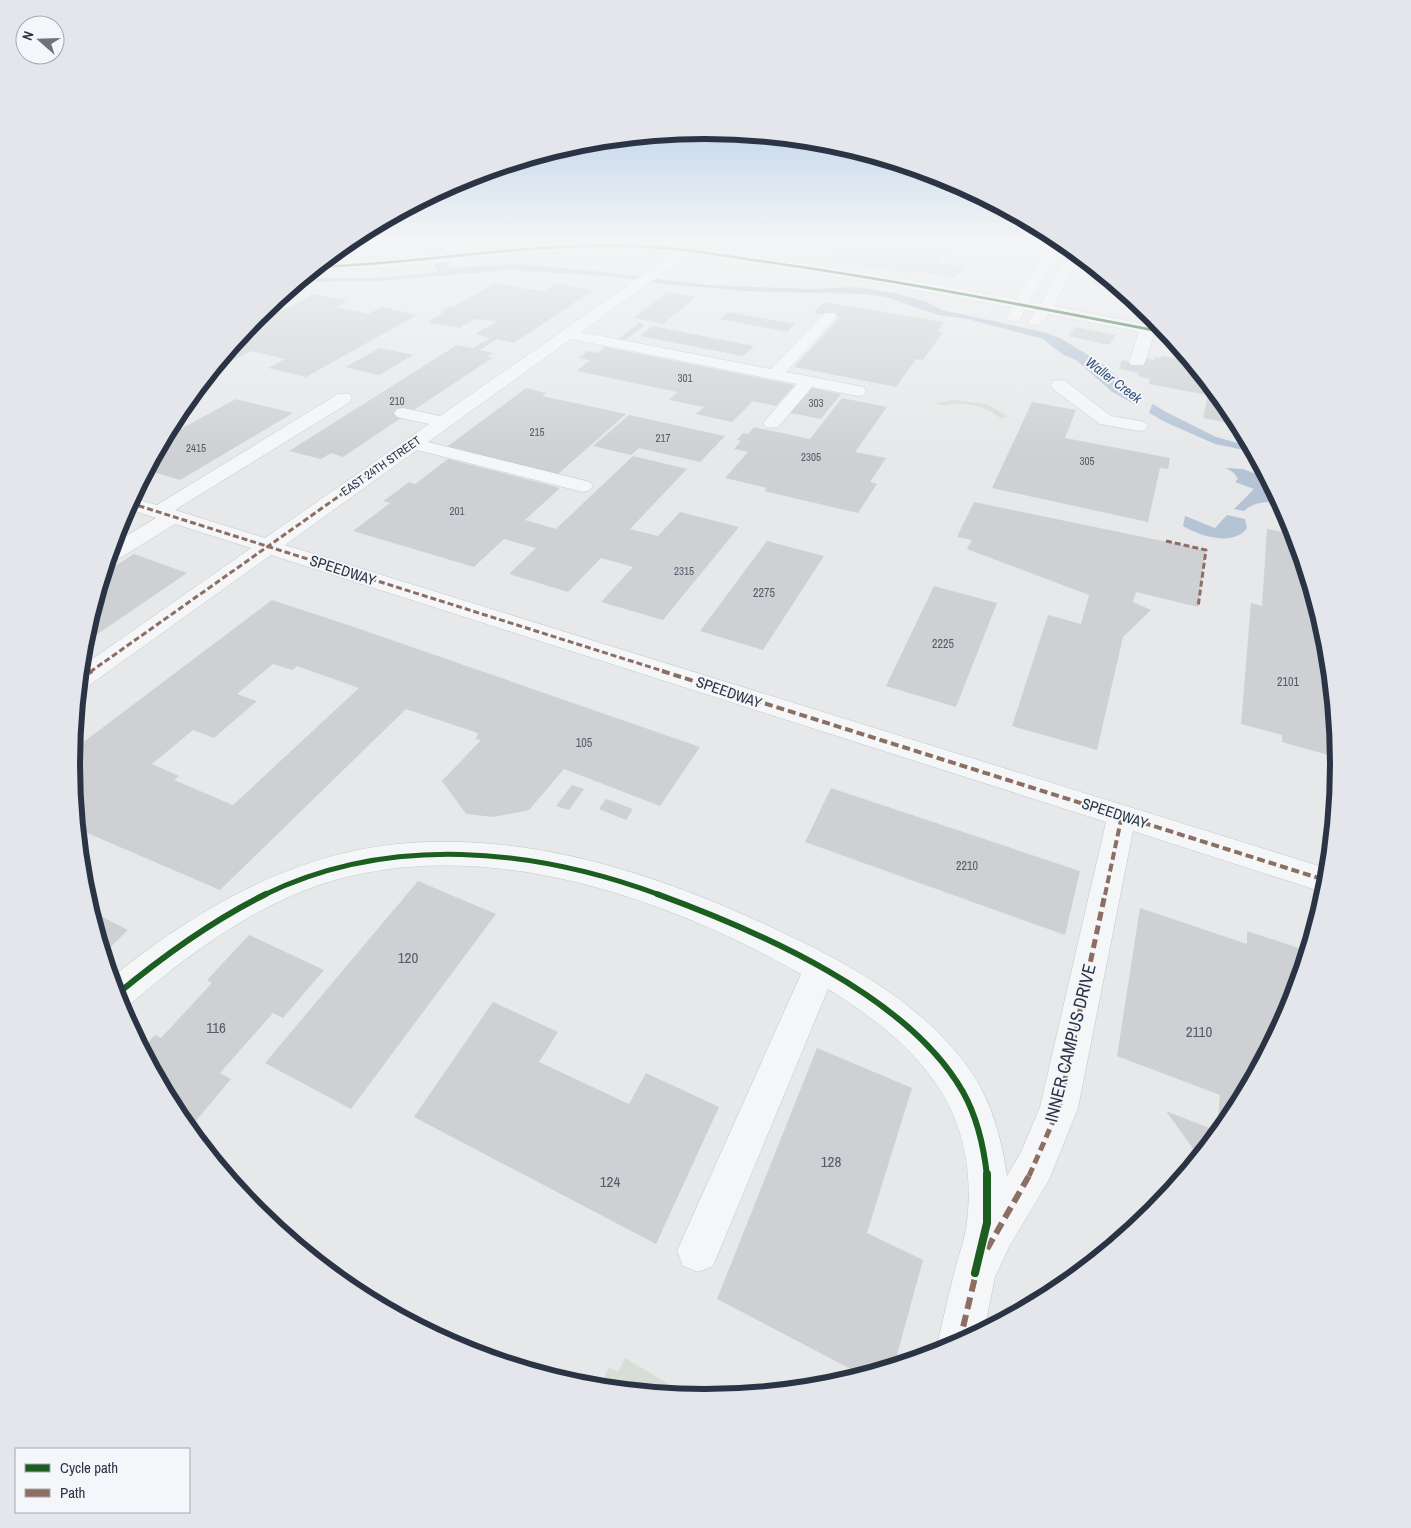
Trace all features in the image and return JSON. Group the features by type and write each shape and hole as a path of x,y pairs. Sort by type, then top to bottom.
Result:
{"street":[{"name":"EAST 24TH STREET","path":"86,676 598,312"},
{"path":"1014,318 1016,312"},
{"path":"1034,322 1042,312"},
{"path":"1062,312 1156,331"},
{"path":"774,375 830,316"},
{"path":"1138,362 1148,329"},
{"path":"568,334 858,391"},
{"path":"772,423 808,382"},
{"path":"1059,385 1106,420 1139,426"},
{"path":"119,549 166,514 344,398"},
{"path":"403,413 443,422"},
{"path":"412,443 583,486"},
{"name":"SPEEDWAY","path":"137,504 1320,879"},
{"name":"INNER CAMPUS DRIVE","path":"961,1335 975,1273 995,1233 1035,1166 1059,1108 1122,815"},
{"path":"123,989 171,949 229,912 265,893 343,866 388,857 418,854 476,854 527,860 579,870 630,885 704,910 820,968 874,999 932,1050 958,1081 972,1113 989,1179 988,1223 975,1273"},
{"path":"698,1251 820,968"}],"shaded area":[{"path":"953,400 987,404 1008,417 1000,418 990,411 973,405 942,405 935,403"},
{"path":"625,1358 676,1389 603,1380 609,1367 618,1372"}],"water":[{"name":"Waller Creek","path":"930,312 953,312 1043,332 1060,338 1103,364 1134,392 1166,412 1216,437 1243,445 1247,451 1215,444 1165,422 1111,391 1076,360 1062,354 1043,339 968,319"},
{"path":"1226,468 1243,469 1260,476 1273,502 1252,505 1244,511 1234,509 1254,489 1235,482 1238,479 1234,473"},
{"path":"1227,515 1245,519 1247,528 1241,534 1234,537 1216,538 1183,526 1185,516 1215,528"}],"pier":[{"path":"1139,392 1154,400 1148,415 1134,406"}],"building":[{"path":"278,312 361,312 369,314 372,312 405,312 417,315 306,377 268,368 285,359 251,351 234,360 229,359 263,322 272,313"},
{"path":"444,312 560,312 514,343 497,339 480,350 493,353 487,357 492,358 411,412 397,417 401,418 343,457 331,453 321,459 289,451 457,345 473,348 490,338 475,334 497,321 475,319 460,328 428,322"},
{"path":"641,312 677,312 663,324 634,318"},
{"path":"730,312 795,324 787,332 720,319"},
{"path":"886,312 944,322 938,331 943,332 923,360 916,359 896,387 794,367 840,317 814,313"},
{"path":"639,323 645,325 622,342 616,341"},
{"path":"652,326 754,346 743,356 640,336"},
{"path":"1075,327 1116,335 1109,345 1068,336"},
{"path":"605,347 795,385 776,406 753,401 732,422 696,414 704,407 669,400 677,392 577,371 590,360 578,358 588,351 598,353"},
{"path":"380,348 413,355 379,375 345,367"},
{"path":"1162,356 1182,359 1202,383 1230,423 1203,418 1208,395 1149,384 1150,379 1138,376 1139,373 1119,369 1122,360 1143,364 1144,358 1154,360 1155,357 1161,358"},
{"path":"526,388 546,393 542,396 626,414 558,474 469,452 465,454 444,449"},
{"path":"812,388 841,394 821,419 790,413"},
{"path":"842,398 887,407 855,452 886,458 870,482 877,484 858,513 764,491 767,488 725,478 748,452 734,449 741,441 737,440 743,433 748,434 754,427 810,439"},
{"path":"236,399 293,413 180,480 153,472 176,432"},
{"path":"1032,402 1076,410 1065,438 1170,458 1168,469 1160,468 1148,522 992,488"},
{"path":"629,415 725,436 700,462 639,448 631,455 593,446"},
{"path":"633,456 687,469 630,529 658,536 680,512 739,527 663,620 601,602 633,567 601,558 568,592 509,574 536,548 504,539 474,567 353,531 390,503 383,501 409,482 415,484 448,459 560,488 525,520 556,529"},
{"path":"974,502 1206,550 1198,607 1136,592 1133,602 1151,610 1123,637 1097,750 1012,726 1048,615 1081,624 1089,595 967,549 972,540 957,537"},
{"path":"1267,529 1286,533 1310,602 1326,682 1331,756 1282,742 1282,735 1241,724 1251,603 1262,606"},
{"path":"767,541 824,556 763,650 700,631"},
{"path":"134,554 187,573 93,637 111,568"},
{"path":"934,586 997,603 956,707 886,686"},
{"path":"272,600 700,747 660,806 564,769 529,810 494,817 466,814 442,781 481,740 476,739 478,733 406,709 220,890 84,831 81,805 80,744","holes":["273,664 292,670 297,666 359,688 233,805 174,780 179,776 152,764 193,730 214,738 257,701 237,694"]},
{"path":"572,785 584,789 569,810 556,806"},
{"path":"831,788 1080,871 1065,935 805,842"},
{"path":"606,799 633,809 626,820 599,809"},
{"path":"418,881 496,914 351,1109 265,1063"},
{"path":"1140,908 1247,944 1247,931 1303,949 1283,1003 1266,1041 1247,1077 1218,1124 1220,1095 1117,1056"},
{"path":"98,915 128,930 108,949"},
{"path":"249,935 324,970 283,1018 273,1013 220,1073 231,1079 193,1124 164,1077 147,1044 155,1035 161,1038 212,983 207,980"},
{"path":"493,1002 558,1032 539,1062 629,1104 646,1073 719,1107 656,1244 414,1117"},
{"path":"817,1048 912,1088 867,1233 923,1260 896,1359 854,1371 717,1299"},
{"path":"1166,1111 1213,1130 1196,1152"}],"marked path":[{"path":"86,675 270,546 381,465"},
{"path":"137,505 1320,879"},
{"path":"1166,541 1206,550 1198,607"},
{"path":"987,1249 1035,1166 1059,1108 1122,815"},
{"path":"961,1335 977,1269"}],"cycle path":[{"path":"1061,312 1156,331"},
{"path":"123,989 177,947 209,925 242,906 276,889 312,875 349,864 388,857 439,854 491,856 542,863 592,874 642,889 691,906 739,927 833,975 879,1004 921,1039 939,1058 964,1094 972,1111 983,1149 988,1188 987,1223 975,1273"}]}
